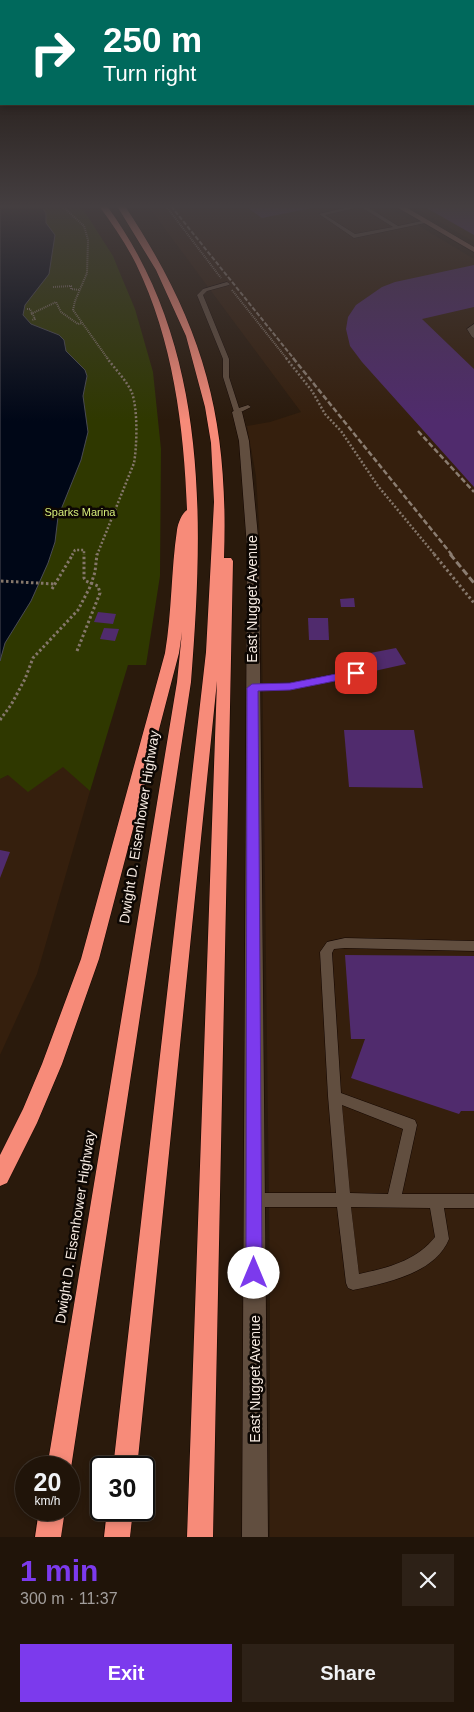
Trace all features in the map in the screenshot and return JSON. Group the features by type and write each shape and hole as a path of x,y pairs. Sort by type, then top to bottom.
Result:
{"highway":[{"name":"Dwight D. Eisenhower Highway","path":"61,1456 184,682 193,570 193,503 184,401 162,320 146,278"},
{"path":"126,1456 212,652 218,567 219,481 215,437 207,394 190,334 166,278"},
{"path":"200,1537 227,587 227,518 219,481"},
{"path":"0,1176 30,1116 52,1064 73,1010 93,949 172,653 178,610 183,528 193,503"},
{"path":"48,1537 50,1521"},
{"path":"117,1537 119,1521"}],"street":[{"name":"East Nugget Avenue","path":"242,410 253,555 255,1537"}],"lane":[{"path":"226,284 205,290 200,296 226,359 226,377 242,410"},
{"path":"474,326 470,329 474,336"},
{"path":"252,688 290,686 356,673"},
{"path":"436,1201 442,1239 436,1250 415,1262 379,1277 353,1283 343,1201 334,1096 326,952 331,945 345,943 474,946"},
{"path":"334,1096 410,1125 393,1201"},
{"path":"254,1200 474,1201"}],"path":[{"path":"0,720 11,705 33,658 78,610 96,572 98,550 134,462 136,451 134,400 131,391 73,310 73,304 87,278"},
{"path":"221,278 312,391 326,414 341,431 378,486 474,603"},
{"path":"53,287 71,286 72,290 80,290"},
{"path":"31,314 56,302 61,312 78,324 83,323"},
{"path":"28,309 30,309 35,319 32,320"},
{"path":"52,589 74,550 84,550 84,578 86,581 98,586 100,593 77,651"},
{"path":"2,581 55,584"}],"shaded area":[{"path":"201,278 474,278 474,1537 270,1537 270,1289 261,555 256,476 247,426 270,422 301,412"},
{"path":"63,766 90,791 37,974 0,1055 0,779 8,775"}],"green space":[{"name":"Sparks Marina","path":"0,278 122,278 135,309 153,372 161,449 160,576 146,665 128,665 90,791 63,767 28,792 8,775 0,779"}],"water":[{"path":"0,278 46,278 25,305 23,315 31,324 59,335 64,340 66,351 85,370 87,376 83,396 88,432 81,460 58,517 55,542 48,563 31,601 5,643 0,661"}],"building":[{"path":"415,278 474,278 474,307 422,319 474,369 474,487 362,362 350,346 346,329 348,317 356,305 382,287"},
{"path":"354,598 355,607 341,607 340,599"},
{"path":"98,612 116,614 113,624 94,622"},
{"path":"308,618 328,618 329,640 309,640"},
{"path":"104,628 119,629 115,641 100,639"},
{"path":"396,648 406,664 370,672 360,655"},
{"path":"344,730 414,730 423,788 349,787"},
{"path":"0,850 10,852 0,878"},
{"path":"345,955 474,956 474,1111 461,1111 459,1114 351,1078 365,1039 351,1039"}],"railway":[{"path":"229,278 294,359"},
{"path":"293,358 452,555"},
{"path":"418,431 474,492"},
{"path":"450,554 474,583"}],"route":[{"path":"254,1273 252,688 290,686 356,673"}]}
